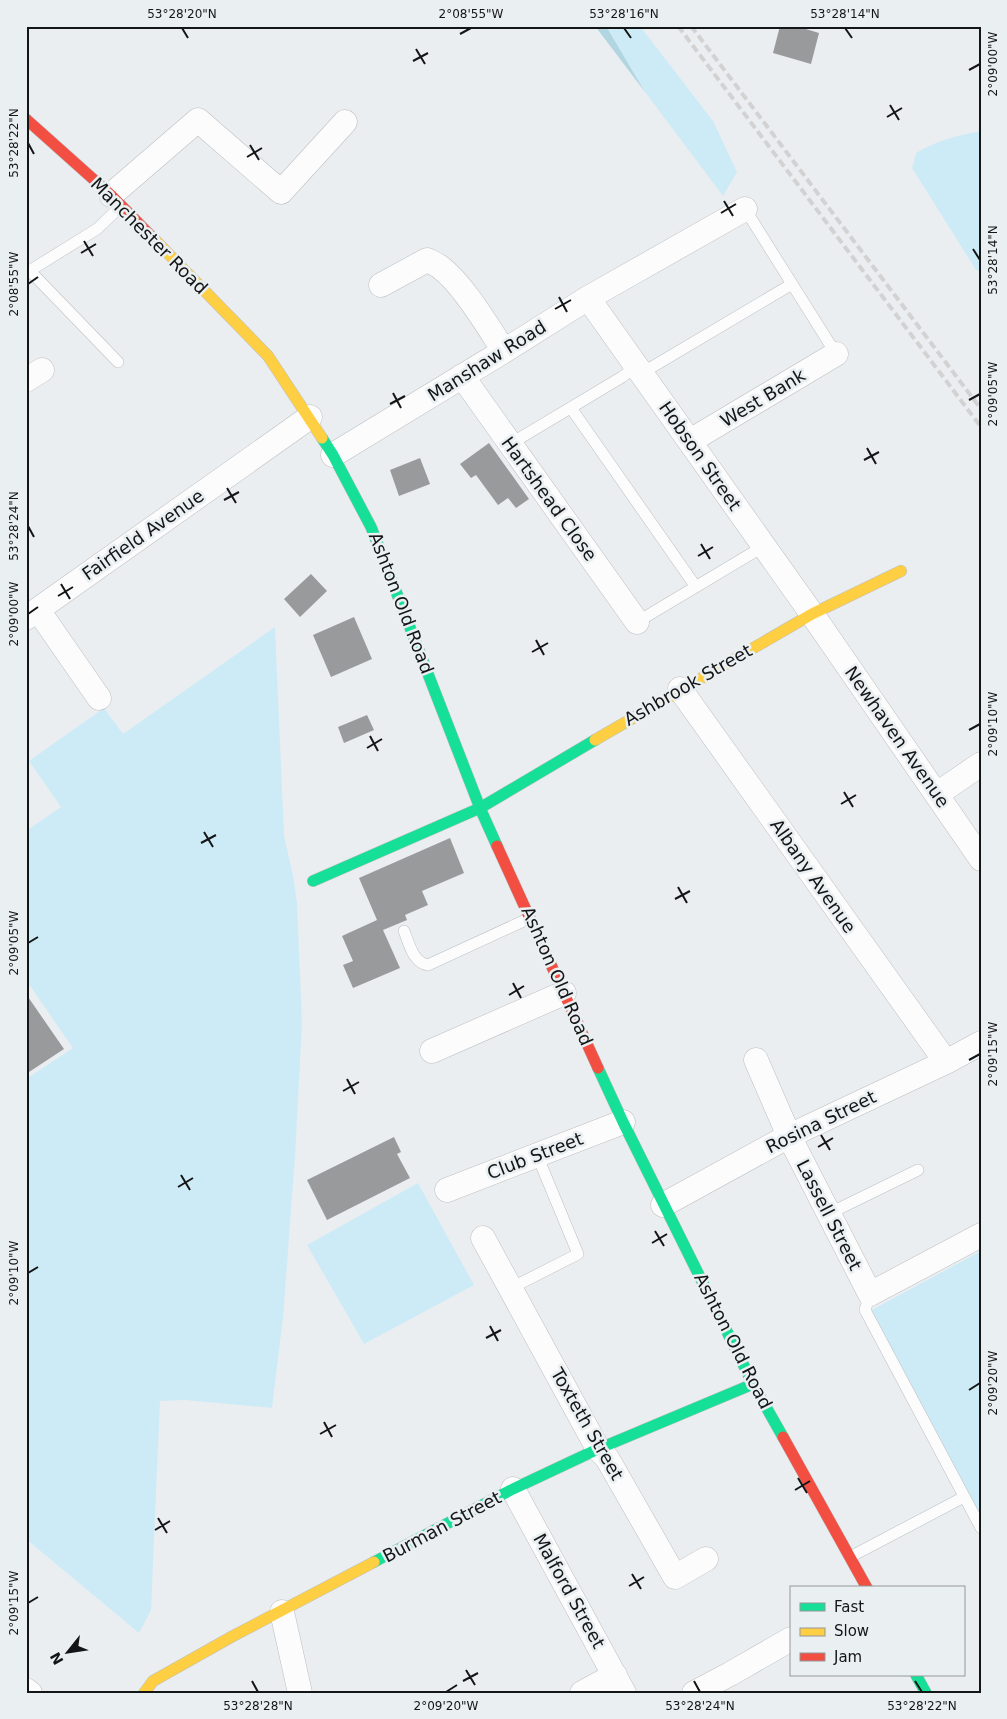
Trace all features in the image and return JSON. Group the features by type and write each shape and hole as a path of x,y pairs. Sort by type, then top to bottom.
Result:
{"main road":[{"name":"Manchester Road","path":"26,119 116,200 268,356"},
{"name":"Ashton Old Road","path":"268,356 310,417 333,455 371,527 480,808 623,1122 753,1384 866,1586"},
{"name":"Ashbrook Street","path":"313,881 480,808 680,689 812,614 901,571"},
{"name":"Burman Street","path":"144,1693 153,1681 233,1636 282,1612 513,1489 598,1449 753,1384"},
{"path":"917,1676 926,1693"}],"street":[{"path":"116,200 198,120 281,192 345,122"},
{"name":"Manshaw Road","path":"333,455 588,298 745,209"},
{"path":"381,285 426,260 434,264 454,281 504,351"},
{"name":"Hobson Street","path":"588,298 812,614"},
{"name":"West Bank","path":"690,441 836,354"},
{"name":"Hartshead Close","path":"462,376 637,622"},
{"name":"Fairfield Avenue","path":"32,614 310,417"},
{"path":"32,614 99,698"},
{"name":"Newhaven Avenue","path":"812,614 981,859"},
{"name":"Albany Avenue","path":"680,689 946,1062"},
{"path":"937,794 981,764"},
{"path":"432,1051 564,993"},
{"name":"Rosina Street","path":"663,1204 789,1136 946,1062 981,1043"},
{"name":"Lassell Street","path":"756,1060 789,1136 870,1294"},
{"name":"Club Street","path":"447,1190 623,1122"},
{"path":"870,1294 981,1234"},
{"name":"Toxteth Street","path":"483,1238 598,1449 607,1458 675,1577 706,1559"},
{"name":"Malford Street","path":"513,1489 619,1684"},
{"path":"282,1612 300,1693"},
{"path":"694,1693 790,1640"},
{"path":"582,1693 619,1684"},
{"path":"26,1690 30,1693"}],"lane":[{"path":"116,200 97,229 28,272 118,362"},
{"path":"745,209 836,354"},
{"path":"510,444 622,377 631,359 792,284"},
{"path":"571,408 696,586"},
{"path":"637,622 764,546"},
{"path":"387,833 393,846"},
{"path":"340,854 346,867"},
{"path":"404,931 416,958 423,964 428,965 530,918"},
{"path":"511,1288 578,1254 537,1155"},
{"path":"828,1214 918,1170"},
{"path":"870,1294 865,1310 981,1528"},
{"path":"850,1557 964,1497"}],"shaded area":[{"path":"595,26 606,26 645,92"},
{"path":"606,26 640,26 713,121 737,172 723,196 645,92"},
{"path":"981,131 981,271 976,270 912,168 916,153 947,139"},
{"path":"275,627 284,836 297,903 302,1023 295,1157 283,1317 272,1408 185,1400 160,1401 151,1610 139,1633 26,1539 26,1079 73,1048 26,980 26,831 61,807 29,761 104,708 123,734"},
{"path":"418,1183 474,1285 364,1344 307,1245"},
{"path":"981,1251 981,1518 870,1311"}],"building":[{"path":"780,26 796,26 819,33 811,64 773,53"},
{"path":"489,443 529,499 516,508 508,498 498,505 476,475 471,478 460,464"},
{"path":"420,458 430,484 399,496 390,470"},
{"path":"311,574 327,591 300,617 284,599"},
{"path":"354,617 372,659 331,677 313,635"},
{"path":"367,715 374,730 344,743 338,727"},
{"path":"450,838 464,873 422,891 428,905 405,915 407,920 383,930 400,968 353,988 343,965 353,961 342,936 377,920 359,878"},
{"path":"26,994 64,1049 26,1074"},
{"path":"394,1137 401,1152 397,1154 410,1178 327,1220 307,1180"}],"railway":[{"path":"678,26 981,427"},
{"path":"691,26 981,409"}],"traffic: fast":[{"path":"322,438 371,527 480,808 497,846"},
{"path":"313,881 480,808 595,740"},
{"path":"598,1068 753,1384 783,1437"},
{"path":"374,1562 513,1489 598,1449 753,1384"},
{"path":"917,1676 926,1693"}],"traffic: slow":[{"path":"152,237 268,356 322,438"},
{"path":"595,740 812,614 901,571"},
{"path":"144,1693 153,1681 233,1636 374,1562"}],"traffic: jam":[{"path":"26,119 111,195 152,237"},
{"path":"497,846 598,1068"},
{"path":"783,1437 866,1586"}]}
